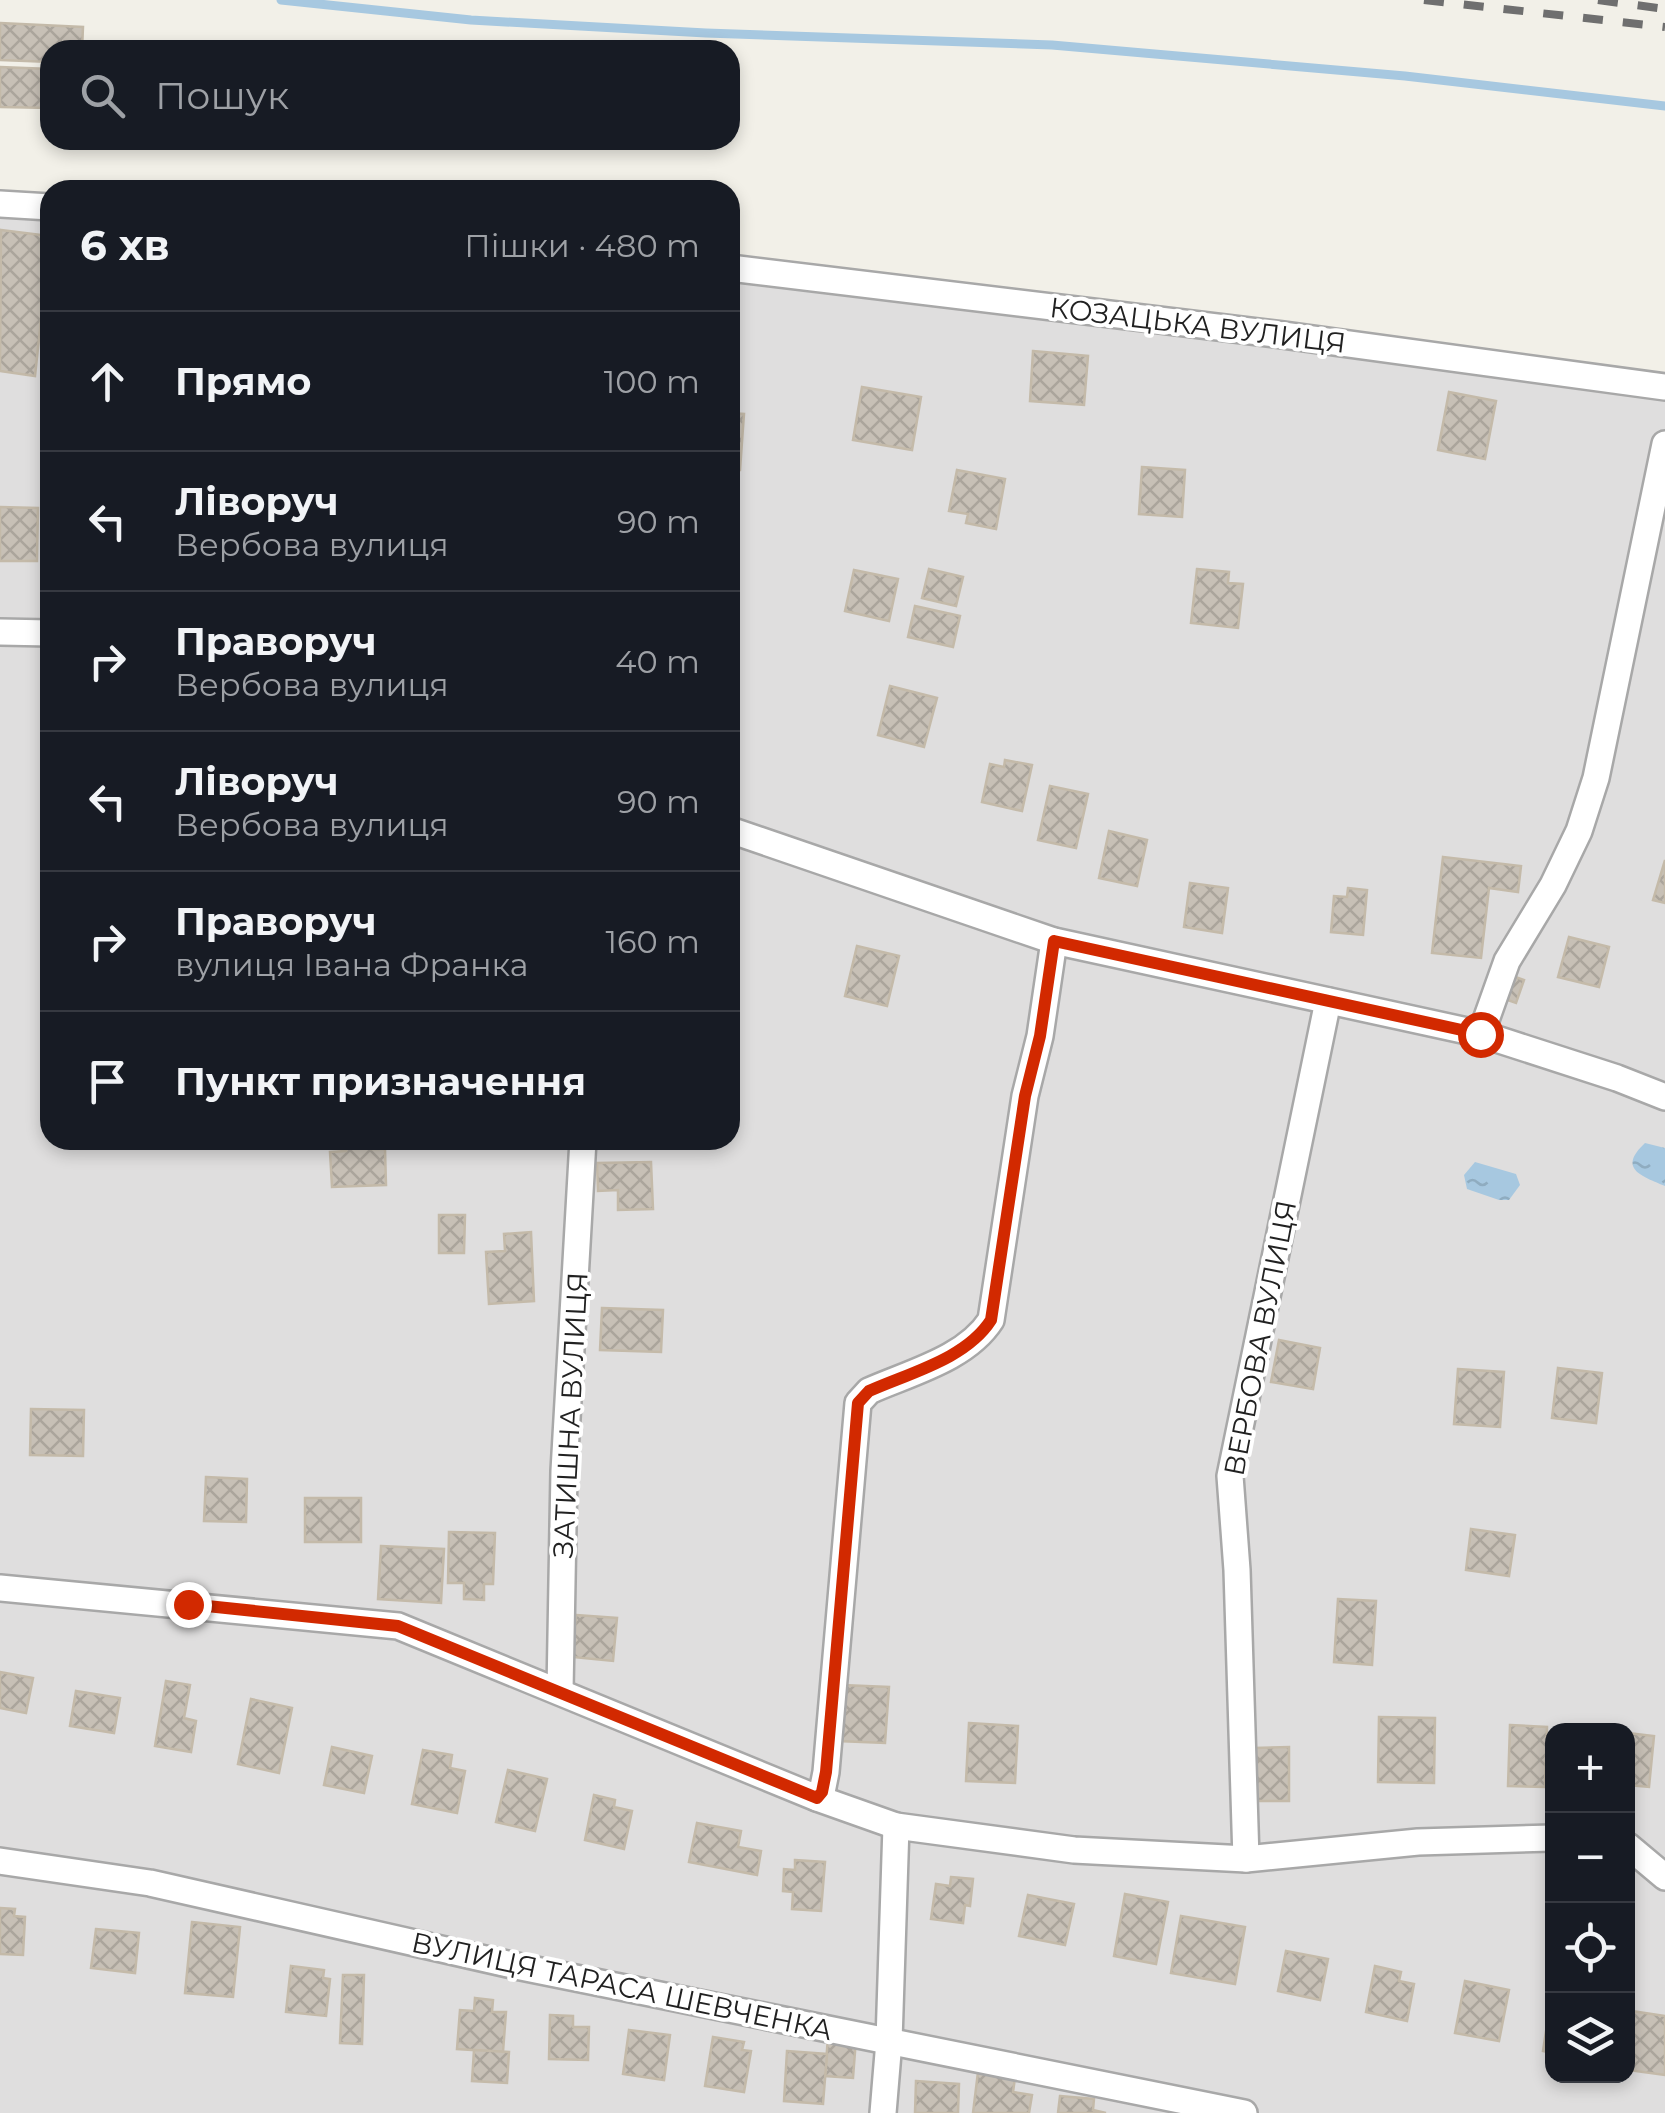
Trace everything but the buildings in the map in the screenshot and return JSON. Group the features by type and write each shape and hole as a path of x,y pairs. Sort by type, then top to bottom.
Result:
{"street":[{"path":"0,204 40,206"},
{"name":"КОЗАЦЬКА ВУЛИЦЯ","path":"740,269 1283,335 1665,387"},
{"path":"1480,1034 1507,961 1579,831 1596,778 1665,444"},
{"path":"0,632 40,633"},
{"path":"740,833 1054,941 1480,1034 1617,1078 1665,1098"},
{"path":"817,1798 826,1772 858,1403 869,1391 963,1349 981,1335 991,1320 1025,1096 1040,1036 1054,941"},
{"name":"ВЕРБОВА ВУЛИЦЯ","path":"1246,1859 1230,1476 1328,1001"},
{"name":"ЗАТИШНА ВУЛИЦЯ","path":"560,1691 564,1471 582,1150"},
{"path":"0,1588 398,1626 817,1798 896,1826 1074,1850 1246,1859 1418,1842 1545,1838"},
{"path":"883,2113 896,1826"},
{"path":"1635,1852 1665,1877"},
{"name":"ВУЛИЦЯ ТАРАСА ШЕВЧЕНКА","path":"0,1862 150,1883 521,1967 1244,2113"}],"shaded area":[{"path":"0,204 40,206 40,1150 740,1150 740,269 1665,387 1665,2113 0,2113"}],"water":[{"path":"1645,1143 1665,1148 1665,1186 1641,1175 1633,1165"},
{"path":"1475,1162 1516,1174 1520,1185 1509,1200 1467,1189 1464,1175"}],"waterway":[{"path":"281,0 471,20 1052,45 1405,76 1665,106"}],"railway":[{"path":"1424,0 1665,27"},
{"path":"1598,0 1665,9"}],"route":[{"path":"188,1604 398,1626 817,1798 826,1772 858,1403 869,1391 963,1349 981,1335 991,1320 1025,1096 1040,1036 1054,941 1480,1034"}]}
